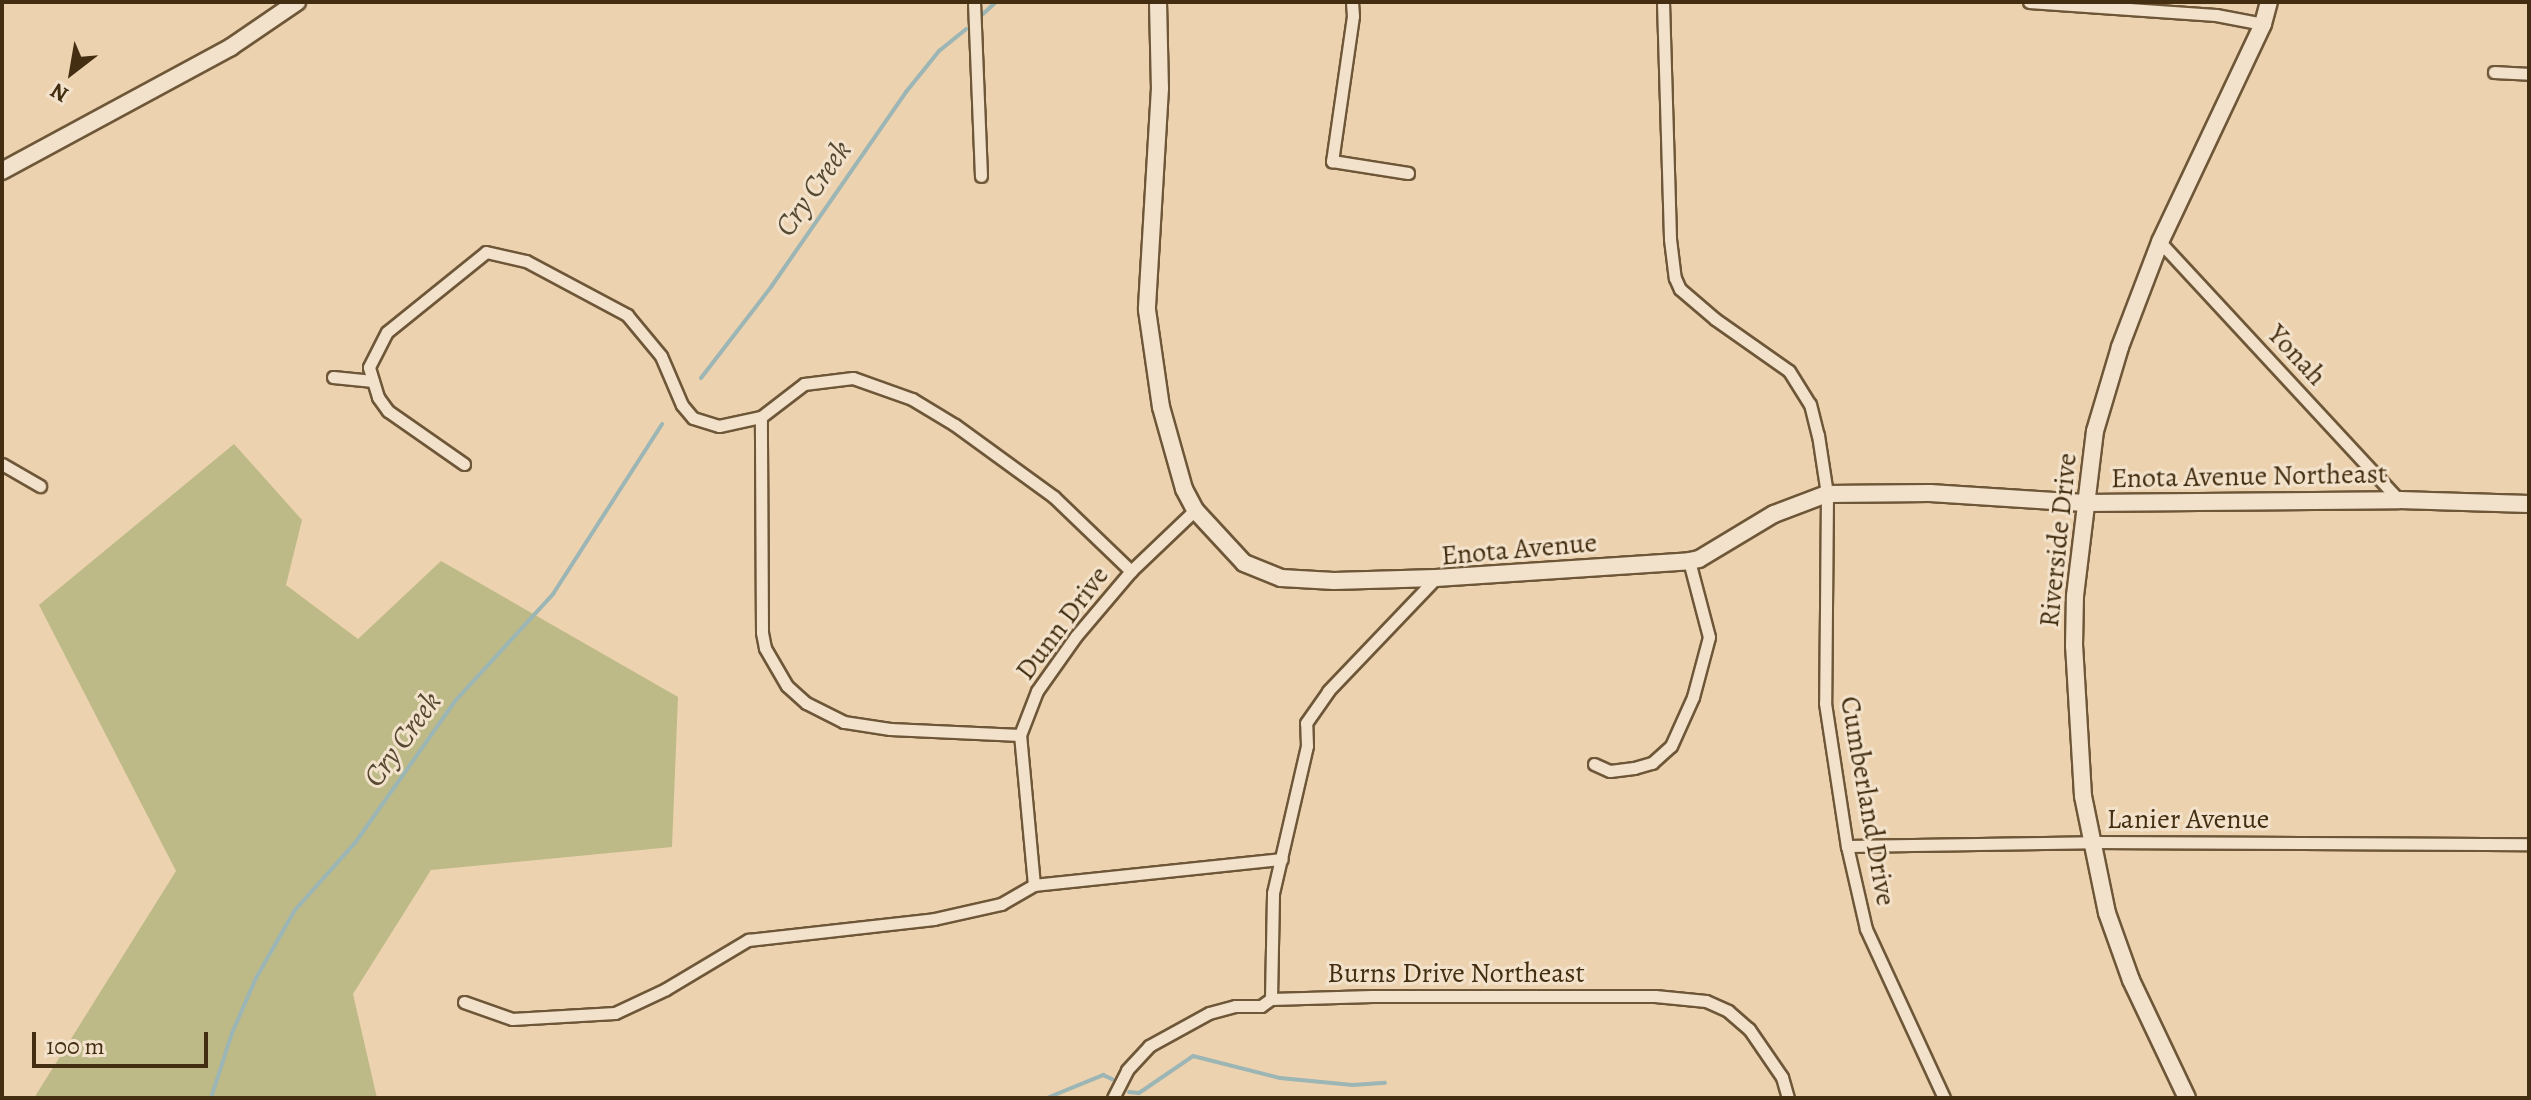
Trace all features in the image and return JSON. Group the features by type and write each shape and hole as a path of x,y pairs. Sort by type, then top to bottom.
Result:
{"street":[{"path":"2,171 231,47 297,2"},
{"path":"974,2 981,176"},
{"path":"1158,2 1160,88 1147,310 1161,407 1184,489 1195,510 1244,563 1281,578 1334,581 1436,578"},
{"path":"1352,2 1353,16 1332,161 1408,173"},
{"name":"Cumberland Drive","path":"1663,2 1670,239 1675,278 1680,289 1715,319 1789,371 1798,382 1818,435 1827,494 1825,703 1847,846 1866,929 1944,1098"},
{"path":"2029,2 2216,15 2263,24"},
{"name":"Riverside Drive","path":"2187,1098 2131,980 2107,913 2083,796 2074,646 2085,503 2105,394 2160,242 2263,24 2269,2"},
{"path":"2494,72 2529,74"},
{"name":"Yonah","path":"2160,242 2399,500"},
{"path":"464,464 388,411 369,367 387,332 486,252 526,261 627,315 661,356 682,405 693,418 719,426 761,417 804,384 853,378 912,399 955,425 1054,497 1131,571"},
{"path":"333,377 373,381"},
{"path":"761,417 762,632 769,657 787,686 806,703 844,722 890,729 1020,735"},
{"path":"2,464 40,486"},
{"name":"Enota Avenue Northeast","path":"1827,494 1930,493 2085,503 2399,500 2529,504"},
{"name":"Enota Avenue","path":"1271,999 1273,893 1311,713 1436,578 1699,559 1774,514 1827,494"},
{"name":"Dunn Drive","path":"1034,885 1020,735 1037,691 1076,636 1131,571 1195,510"},
{"path":"1594,764 1610,771 1652,763 1671,746 1693,697 1709,637 1689,561"},
{"name":"Lanier Avenue","path":"1847,846 2093,842 2529,844"},
{"path":"464,1002 512,1019 615,1013 666,989 748,940 934,919 1001,904 1034,885 1282,859"},
{"name":"Burns Drive Northeast","path":"1113,1098 1127,1070 1149,1046 1176,1028 1209,1013 1235,1006 1261,1006 1271,999 1655,996 1706,1001 1728,1011 1759,1041 1782,1077 1788,1098"}],"shaded area":[{"path":"234,444 302,520 286,585 358,639 441,561 678,697 672,847 431,870 353,994 377,1098 34,1098 176,871 39,605"}],"waterway":[{"name":"Cry Creek","path":"983,14 996,2"},
{"name":"Cry Creek","path":"701,378 771,287 906,92 939,51 966,29"},
{"name":"Cry Creek","path":"211,1098 232,1033 256,978 295,910 355,843 456,700 553,594 662,424"},
{"path":"1129,1092 1139,1093 1193,1056 1280,1078 1353,1085 1385,1083"},
{"path":"1047,1098 1103,1075 1112,1079"}]}
